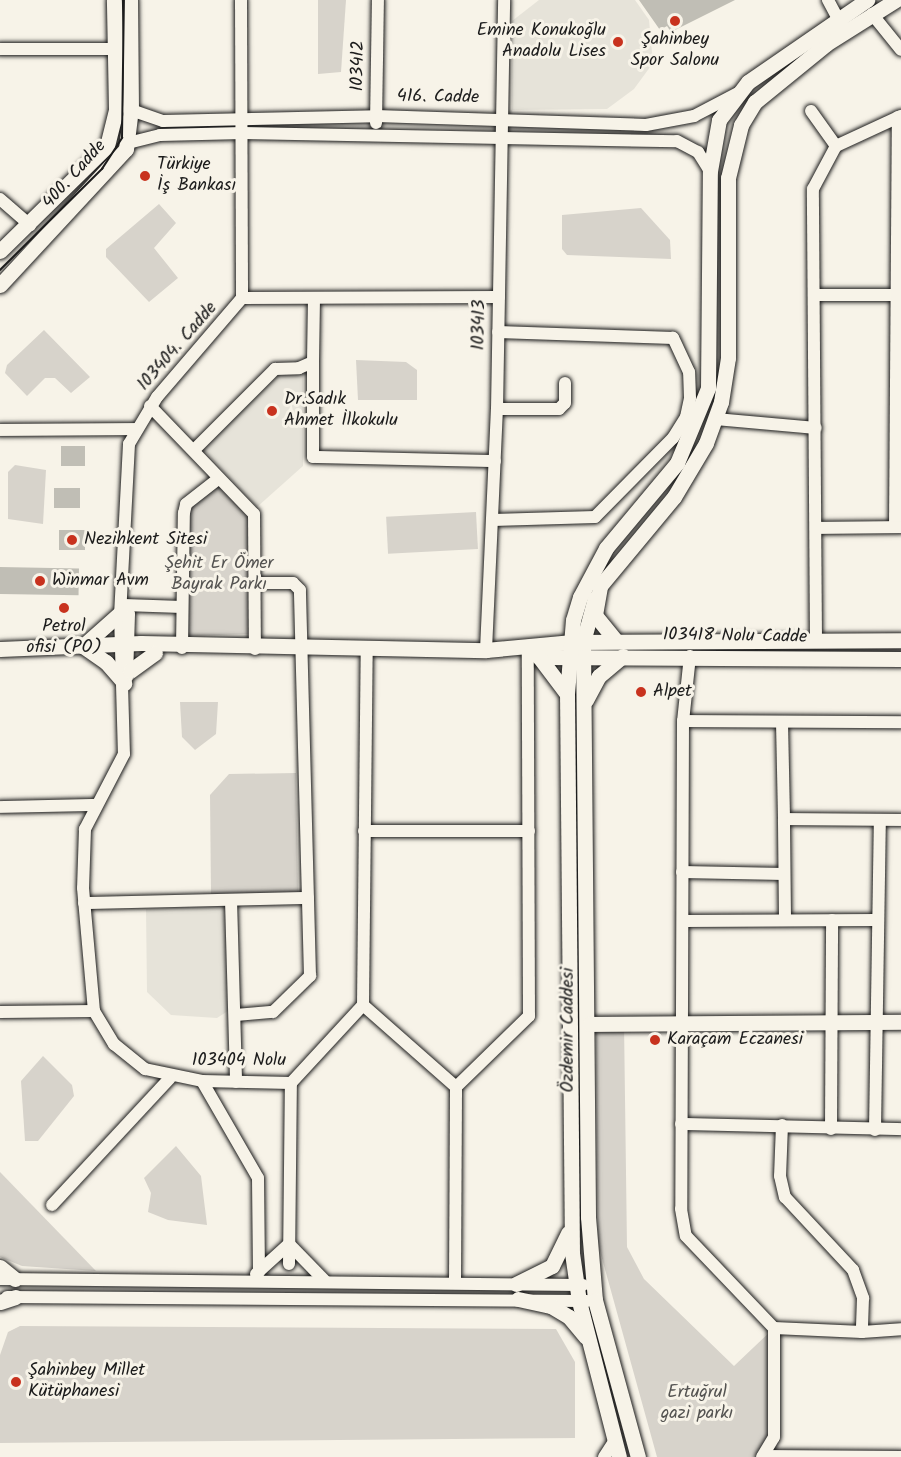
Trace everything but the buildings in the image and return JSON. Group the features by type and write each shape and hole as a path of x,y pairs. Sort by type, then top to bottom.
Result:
{"main road":[{"name":"400. Cadde","path":"0,251 30,225 107,146 116,109 114,0"},
{"name":"400. Cadde","path":"0,285 128,143 131,110 130,0"},
{"path":"860,9 896,0"},
{"name":"416. Cadde","path":"576,649 573,620 599,557 677,463 708,388 710,171 719,120 739,92 836,18 860,9"},
{"name":"Özdemir Caddesi","path":"619,1457 576,1285 572,1222 567,694 576,649 595,598 607,576 674,497 716,419 728,358 728,186 738,134 755,102 845,31 860,9"},
{"path":"595,598 597,621 616,641"},
{"path":"83,646 122,609"},
{"path":"533,653 550,643 573,620"},
{"path":"2,642 26,645 126,648 486,650 533,653 576,649 616,641 901,640"},
{"path":"550,643 576,649"},
{"path":"0,661 26,645"},
{"path":"83,646 127,677 154,653"},
{"path":"126,648 154,653 182,648"},
{"name":"Özdemir Caddesi","path":"576,649 583,718 590,1024 588,1217 594,1292 638,1457"},
{"name":"103418 Nolu Cadde","path":"576,649 623,656 901,659"},
{"path":"533,653 567,694"},
{"path":"583,718 593,683 623,656"},
{"path":"590,1024 901,1022"},
{"path":"517,1291 552,1266 572,1222"},
{"path":"0,1267 7,1279"},
{"path":"517,1291 569,1317 590,1343"},
{"path":"0,1302 8,1297"}],"street":[{"name":"103404. Cadde","path":"127,677 122,609 129,444 150,406 242,298 241,0"},
{"name":"103412","path":"376,133 378,0"},
{"name":"103413","path":"486,650 497,409 504,135 504,0"},
{"path":"828,0 845,31"},
{"path":"860,9 901,50"},
{"path":"0,49 115,49"},
{"name":"416. Cadde","path":"131,110 164,121 376,116 661,125 694,116 739,92"},
{"path":"811,111 836,146"},
{"path":"816,528 898,527 900,117 836,146 813,189 816,640"},
{"path":"128,143 160,135 243,133 504,135 677,141 698,152 710,171"},
{"path":"0,199 30,225"},
{"path":"814,295 899,295"},
{"path":"242,298 314,301 499,297"},
{"path":"314,301 313,457 495,461"},
{"path":"493,520 595,517 674,438 686,417 690,398 689,372 673,338 498,332"},
{"path":"194,450 275,369 299,368 313,362"},
{"path":"497,409 559,409 566,403 565,383"},
{"path":"150,406 194,450 217,480 254,514 255,649"},
{"path":"716,419 816,428"},
{"path":"0,430 137,429"},
{"path":"182,648 186,504 217,480"},
{"path":"236,1015 273,1012 310,976 300,590 293,583 255,583"},
{"path":"122,609 182,607"},
{"path":"367,649 363,1005 456,1087"},
{"path":"455,1283 456,1087 529,1016 529,831 533,653"},
{"path":"690,656 683,722 681,1124 686,1236 774,1328 862,1332 901,1329"},
{"name":"103404 Nolu","path":"127,677 123,754 85,829 84,903 94,1011 123,1054 170,1078 291,1083 363,1005"},
{"path":"683,722 901,722"},
{"path":"782,722 785,919"},
{"path":"0,807 96,805"},
{"path":"784,819 901,820"},
{"path":"875,1130 880,820"},
{"path":"364,831 529,831"},
{"path":"682,872 784,874"},
{"path":"84,903 308,898"},
{"path":"231,900 236,1015 236,1082"},
{"path":"831,1129 832,920"},
{"path":"682,921 877,920"},
{"path":"0,1012 94,1011"},
{"path":"52,1205 170,1078"},
{"path":"202,1081 258,1178 259,1272"},
{"path":"288,1264 291,1083"},
{"path":"681,1124 901,1129"},
{"path":"782,1125 780,1176 785,1197 853,1270 863,1298 862,1332"},
{"path":"248,1281 289,1244"},
{"path":"289,1244 324,1281"},
{"path":"7,1279 455,1283 579,1301 594,1292"},
{"path":"8,1297 517,1291 576,1285 594,1292"},
{"path":"763,1456 774,1437 774,1328"},
{"path":"604,1457 615,1440"},
{"path":"763,1456 901,1456"}],"shaded area":[{"path":"539,0 635,0 649,20 653,63 634,89 607,109 512,110 512,21"},
{"name":"Dr.Sadık Ahmet İlkokulu","path":"282,372 303,373 303,466 257,507 203,449"},
{"path":"230,906 234,1007 217,1018 171,1015 147,992 146,909"}],"green space":[{"path":"318,0 346,0 341,72 318,74"},
{"path":"159,204 176,223 154,248 178,278 149,302 106,257 106,249"},
{"path":"641,208 670,240 671,259 567,255 562,249 562,215"},
{"path":"44,330 90,377 71,393 55,378 45,378 27,396 5,373 7,365"},
{"path":"356,360 406,362 417,370 417,400 358,400"},
{"path":"15,465 46,470 43,524 8,519 8,472"},
{"name":"Şehit Er Ömer Bayrak Parkı","path":"218,486 249,517 249,634 188,636 189,509"},
{"path":"476,512 478,549 388,554 386,517"},
{"path":"180,702 218,702 216,734 195,750 182,737"},
{"path":"296,773 298,893 211,894 210,795 229,774"},
{"name":"Ertuğrul gazi parkı","path":"624,1023 627,1247 644,1279 734,1366 774,1328 774,1437 762,1457 657,1457 598,1244 596,1024"},
{"path":"43,1056 72,1085 74,1096 38,1141 25,1141 21,1081"},
{"path":"176,1146 201,1176 207,1225 168,1220 148,1212 151,1193 144,1178"},
{"path":"0,1172 96,1271 22,1266 0,1257"},
{"path":"20,1326 556,1329 575,1362 575,1438 0,1443 0,1355 8,1332"}],"tram line":[{"path":"0,270 102,169 122,138 124,0"}],"place":[{"name":"Şahinbey Spor Salonu","path":"675,21"},
{"name":"Emine Konukoğlu Anadolu Lises","path":"618,42"},
{"name":"Türkiye İş Bankası","path":"145,176"},
{"name":"Dr.Sadık Ahmet İlkokulu","path":"272,411"},
{"name":"Nezihkent Sitesi","path":"72,540"},
{"name":"Winmar Avm","path":"40,581"},
{"name":"Petrol ofisi (PO)","path":"64,608"},
{"name":"Alpet","path":"641,692"},
{"name":"Karaçam Eczanesi","path":"655,1040"},
{"name":"Şahinbey Millet Kütüphanesi","path":"16,1382"}]}
